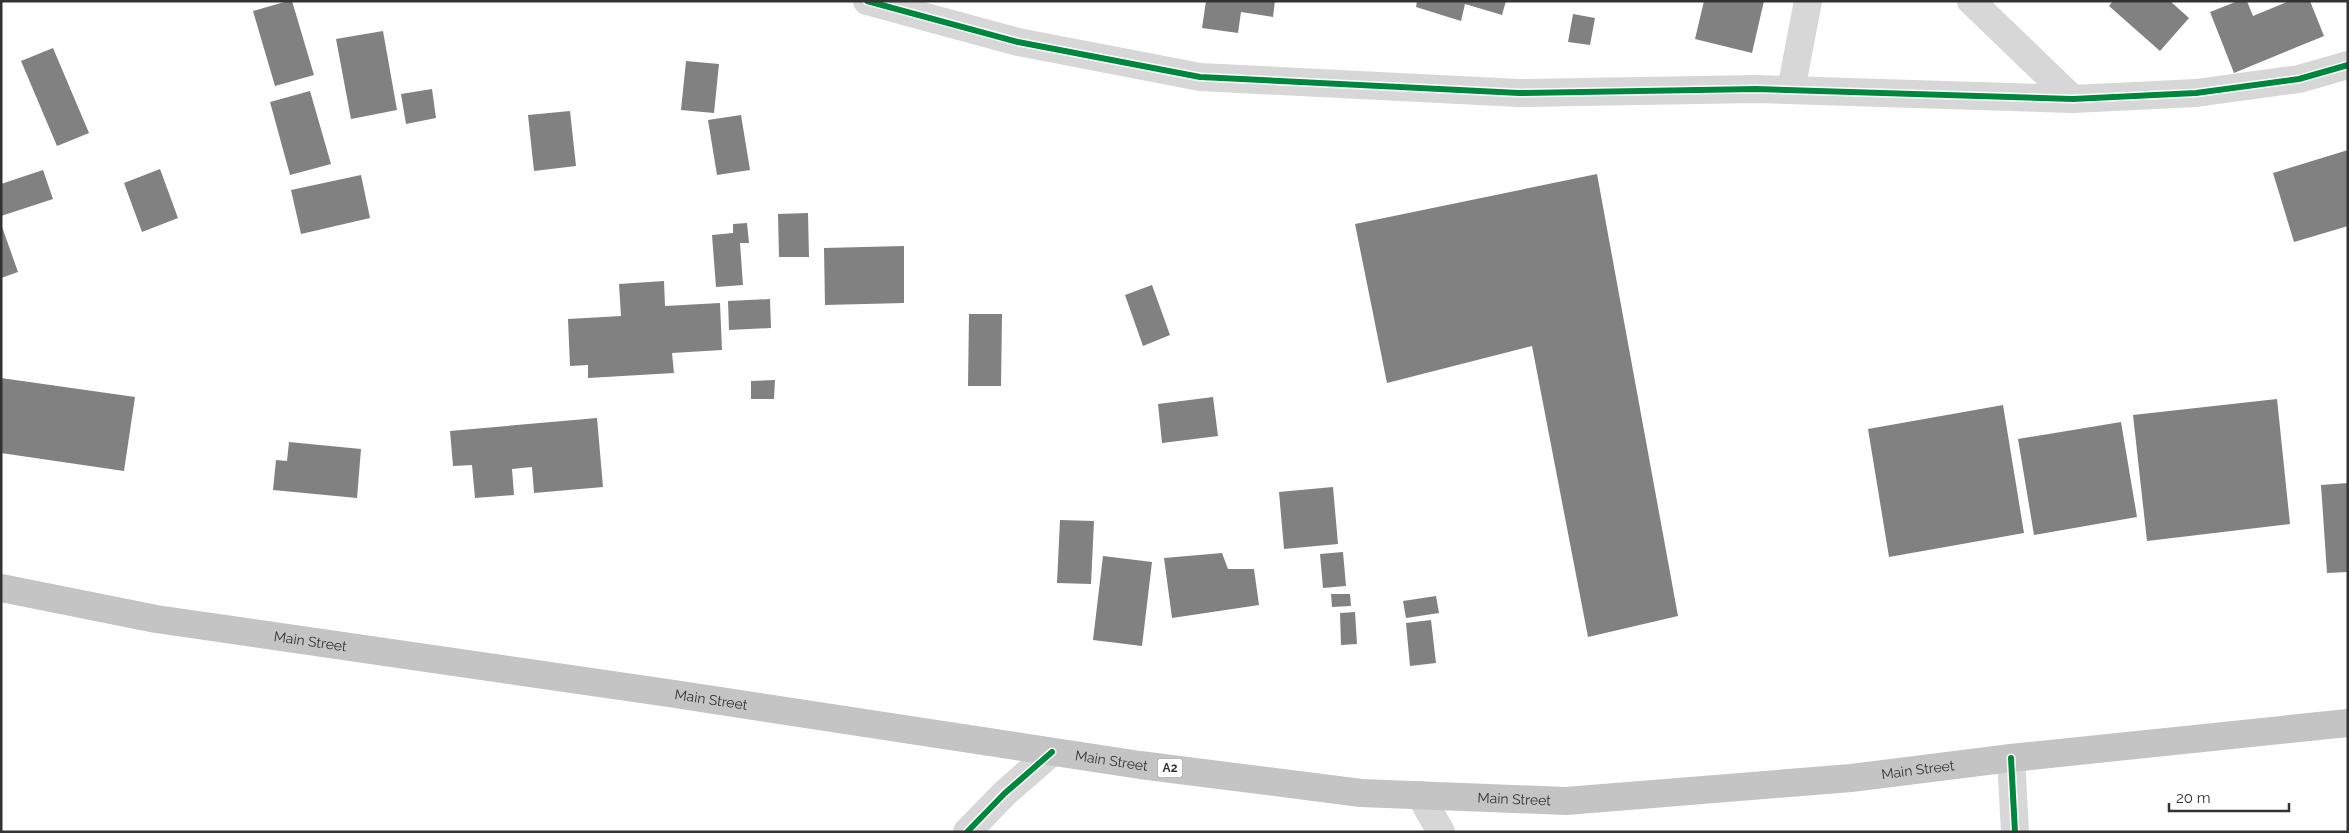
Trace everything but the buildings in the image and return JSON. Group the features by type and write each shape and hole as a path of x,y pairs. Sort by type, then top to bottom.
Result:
{"highway":[{"name":"Main Street","path":"1,588 156,619 1052,752 1361,793 1566,801 1851,778 2011,758 2348,723"}],"street":[{"path":"867,1 1018,42 1200,77 1519,93 1791,90 2073,99 2196,93 2299,79 2348,66"},
{"path":"1791,90 1808,1"},
{"path":"1971,1 2073,99"},
{"path":"967,832 1005,793 1052,752"},
{"path":"2011,758 2016,832"},
{"path":"1420,796 1441,832"}],"cycle path":[{"path":"867,1 1018,42 1200,77 1519,93 1756,89 2073,99 2196,93 2299,79 2348,65"},
{"path":"967,832 1005,793 1052,752"},
{"path":"2011,758 2015,832"}]}
